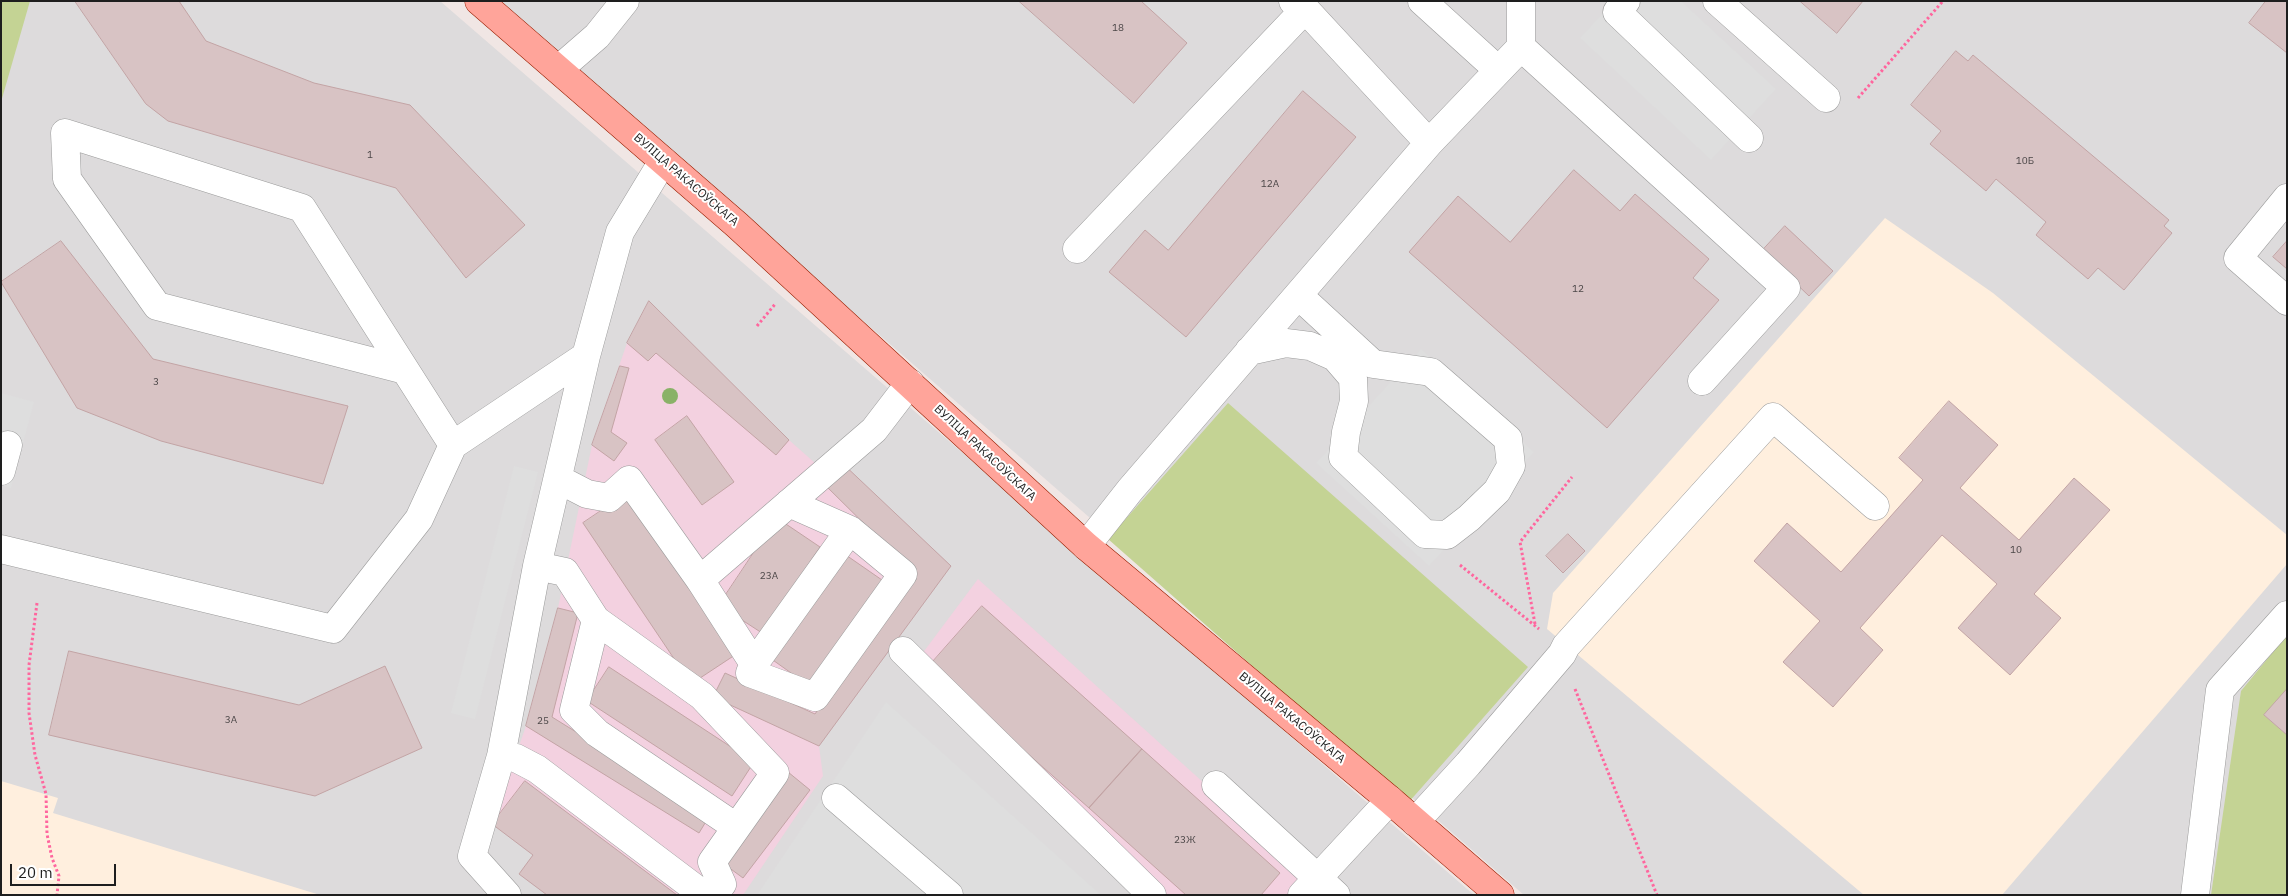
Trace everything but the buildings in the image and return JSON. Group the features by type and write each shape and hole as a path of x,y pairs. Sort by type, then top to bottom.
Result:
{"main road":[{"name":"ВУЛІЦА РАКАСОЎСКАГА","path":"479,1 737,225 1086,546 1390,800 1500,895"}],"lane":[{"path":"559,69 597,36 626,1"},
{"path":"1422,1 1498,70"},
{"path":"1086,546 1130,490 1429,143 1521,46 1521,1"},
{"path":"1626,1 1617,12 1749,138"},
{"path":"1717,1 1826,98"},
{"path":"1077,250 1299,5 1429,143"},
{"path":"1521,46 1786,288 1702,381"},
{"path":"405,370 157,306 67,180 65,133 302,208 453,445"},
{"path":"507,895 472,856 501,756 537,566 586,356 620,232 662,161"},
{"path":"2287,198 2238,258 2287,301"},
{"path":"1249,351 1286,343 1310,346 1335,357 1353,378 1354,401 1346,432 1343,457 1426,534 1447,534 1469,518 1497,491 1511,466 1508,439 1431,372 1373,364 1298,295"},
{"path":"1,549 333,629 419,519 453,445 586,356"},
{"path":"700,580 824,471 874,430 910,383"},
{"path":"1415,822 1468,764 1562,654 1566,646 1773,416 1875,506"},
{"path":"1,471 8,445"},
{"path":"558,479 587,494 609,498 629,480 700,580 754,664"},
{"path":"789,503 850,530 903,574 815,697 750,674 754,664 850,530"},
{"path":"537,566 565,572 596,620 702,696 775,773 712,862 722,884 712,895"},
{"path":"2195,895 2220,690 2287,615"},
{"path":"596,620 574,710 597,733 736,827"},
{"path":"903,651 1152,895"},
{"path":"501,756 516,758 537,770 704,895"},
{"path":"1216,785 1318,889 1390,800"},
{"path":"836,798 949,895"}],"path":[{"path":"1858,99 1943,1"},
{"path":"1535,624 1520,542 1572,477"},
{"path":"1447,534 1458,563 1535,624 1562,654 1657,895"},
{"path":"37,603 29,665 30,713 35,755 46,794 46,834 59,876 58,895"}],"shaded area":[{"path":"1,1 440,1 1474,895 1,895"},
{"path":"495,1 2287,1 2287,895 1524,895"},
{"path":"1614,1 1681,1 1776,89 1711,160 1580,38"},
{"path":"1885,218 1993,293 2287,535 2287,564 2002,895 1864,895 1547,629 1553,593"},
{"path":"649,301 789,440 824,471 840,461 951,566 819,746 823,776 743,895 547,895 519,874 533,855 492,824 526,726 558,608 592,445 627,343"},
{"path":"1421,349 1534,452 1429,566 1316,463"},
{"path":"1,393 34,402 11,488 1,485"},
{"path":"514,466 538,472 475,719 451,713"},
{"path":"978,579 1328,895 1161,895 910,670"},
{"path":"886,702 1101,895 757,895"},
{"path":"1,781 58,798 53,813 320,895 1,895"}],"green space":[{"path":"1,1 30,1 1,102"},
{"path":"1228,403 1528,667 1408,803 1108,539"},
{"path":"2287,635 2287,689 2264,715 2287,735 2287,895 2211,895 2241,691"}]}
